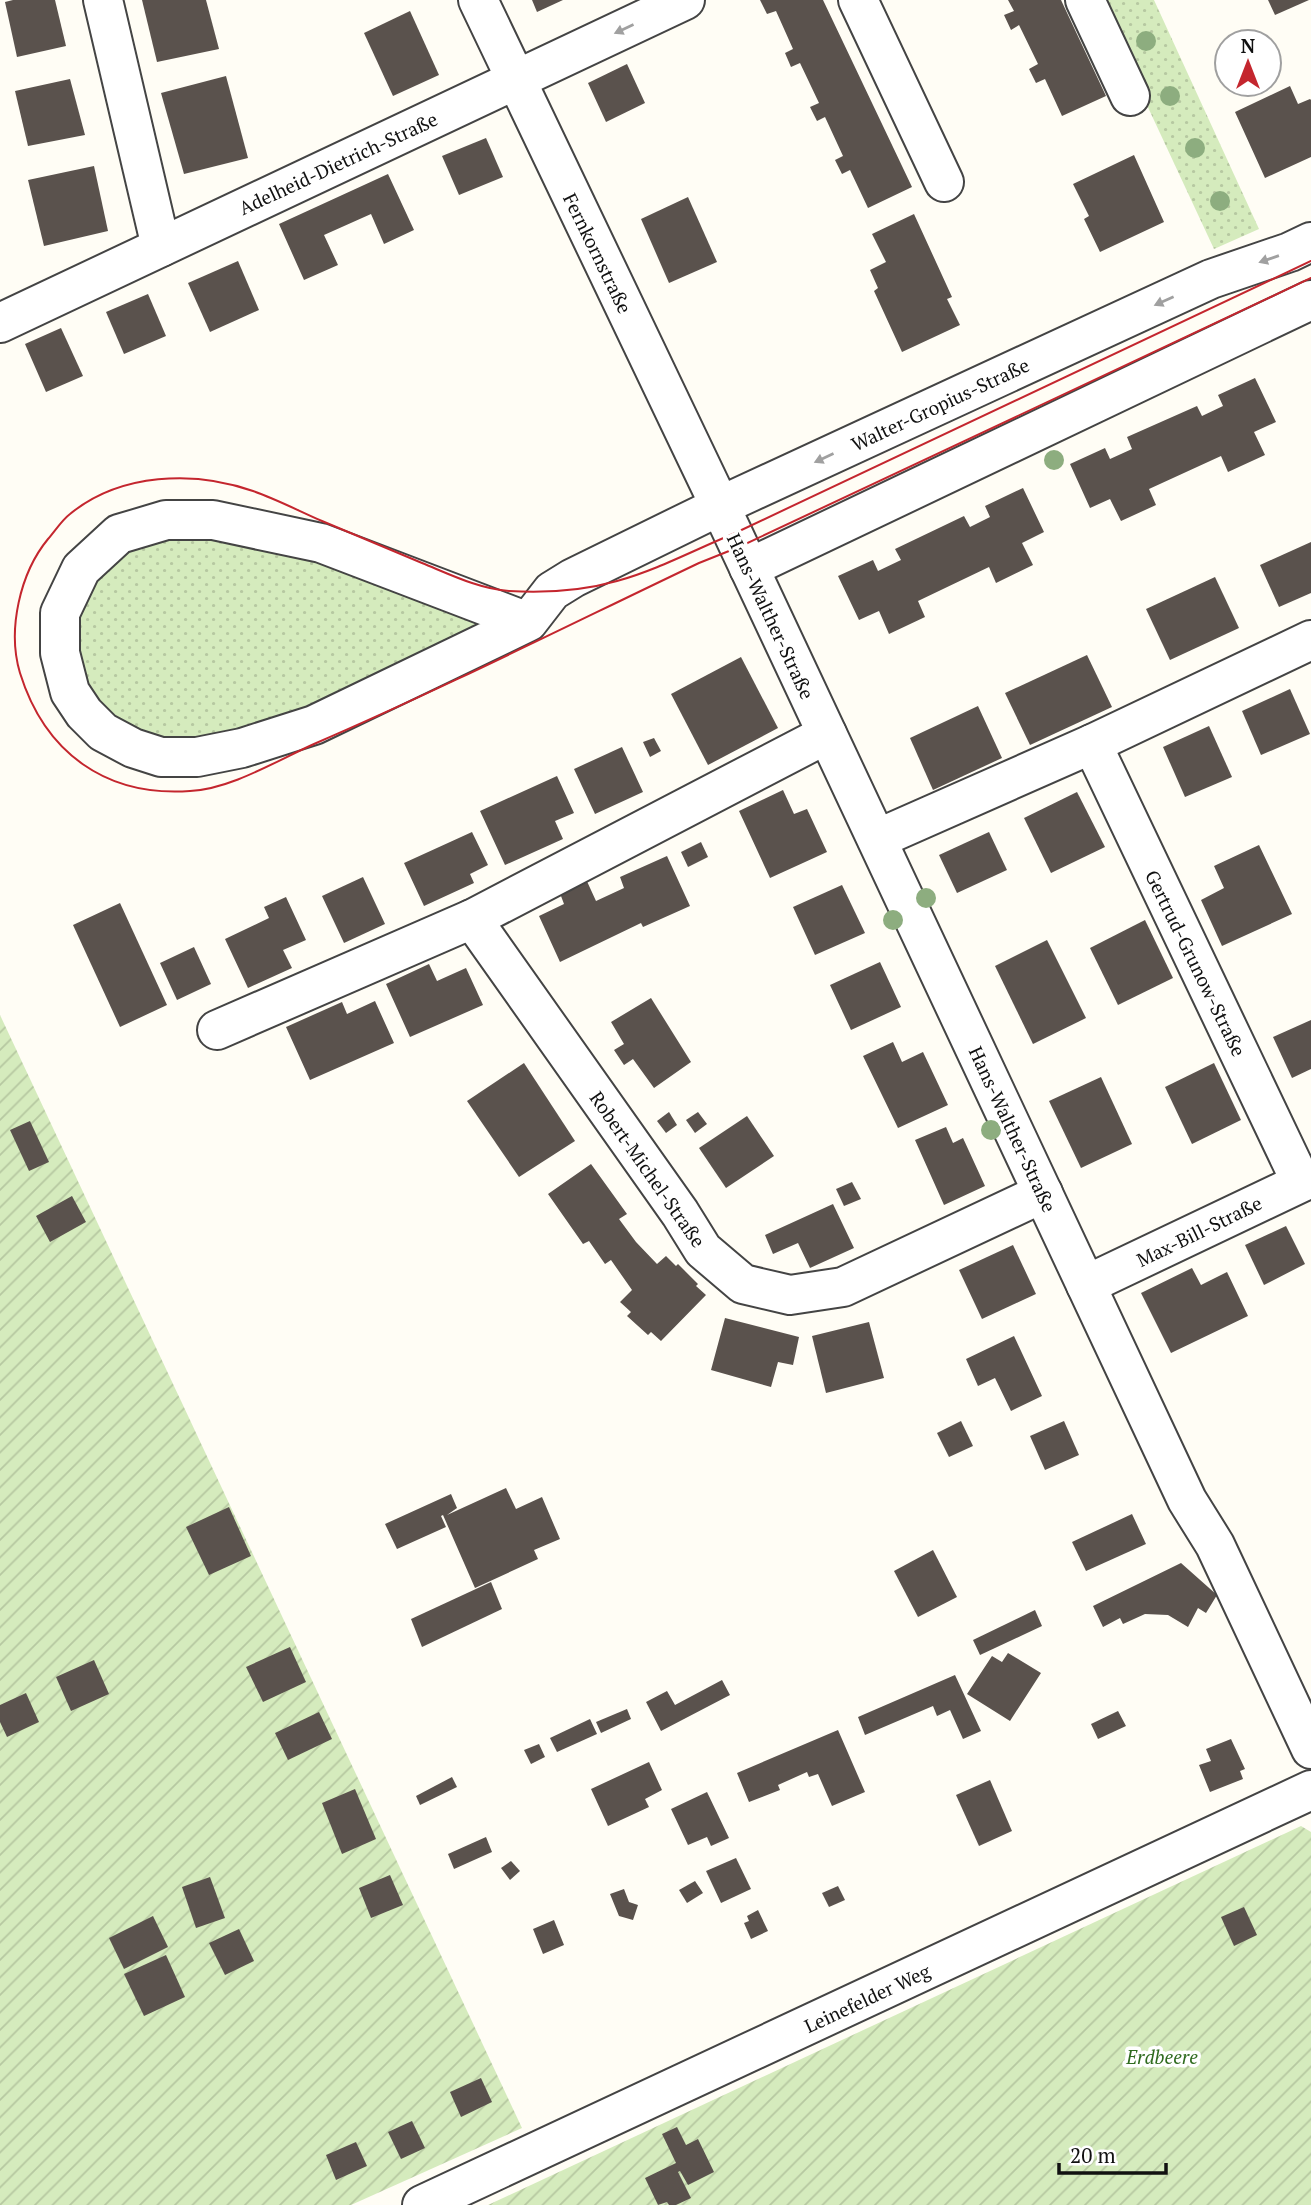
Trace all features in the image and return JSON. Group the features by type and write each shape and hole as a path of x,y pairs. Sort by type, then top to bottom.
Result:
{"street":[{"path":"103,0 161,247"},
{"name":"Fernkornstraße","path":"478,0 720,506"},
{"name":"Adelheid-Dietrich-Straße","path":"0,323 685,0"},
{"path":"858,0 944,182"},
{"path":"1085,0 1130,96"},
{"name":"Walter-Gropius-Straße","path":"528,622 552,591 573,578 720,506 1211,279 1311,242"},
{"path":"749,568 1311,300"},
{"name":"Hans-Walther-Straße","path":"720,506 1187,1500 1215,1545 1311,1749"},
{"path":"166,520 213,520 321,543 528,622 314,725 242,748 197,757 162,757 133,748 103,732 84,713 71,692 60,653 60,613 80,569 119,534 166,520"},
{"path":"877,839 1092,744 1311,640"},
{"path":"218,1030 472,919 827,734"},
{"name":"Gertrud-Grunow-Straße","path":"1092,744 1306,1180"},
{"name":"Robert-Michel-Straße","path":"472,919 680,1213 703,1250 743,1284 790,1295 843,1287 1043,1193"},
{"name":"Max-Bill-Straße","path":"1086,1285 1306,1180"},
{"name":"Leinefelder Weg","path":"422,2205 1311,1790"}],"green space":[{"path":"1098,0 1154,0 1259,229 1214,249"},
{"path":"200,532 300,555 483,626 308,713 213,740 180,742 137,733 94,701 81,673 77,640 80,606 95,573 126,546"},
{"path":"0,1015 522,2128 351,2205 0,2205"},
{"name":"Erdbeere","path":"1301,1826 1311,1832 1311,2205 488,2205"}],"building":[{"path":"55,0 66,46 17,57 5,2"},
{"path":"142,0 206,0 219,49 157,62"},
{"path":"532,0 563,0 537,12"},
{"path":"760,0 823,0 912,187 868,208 850,170 842,174 835,160 843,156 825,117 817,121 810,107 819,103 800,63 791,67 785,53 793,49 776,11 767,14"},
{"path":"1008,0 1061,0 1106,96 1062,116 1045,79 1036,83 1029,69 1038,64 1019,25 1011,30 1004,15 1014,11"},
{"path":"1268,0 1309,0 1275,15"},
{"path":"410,11 439,75 393,96 364,33"},
{"path":"627,64 645,103 606,122 588,83"},
{"path":"226,76 248,158 184,174 161,93"},
{"path":"70,79 85,135 28,146 15,91"},
{"path":"1290,86 1298,104 1311,100 1311,157 1265,178 1235,112 1265,98 1283,98 1283,89"},
{"path":"486,138 503,177 459,195 442,156"},
{"path":"1134,155 1164,222 1100,252 1084,219 1089,216 1073,184"},
{"path":"94,166 108,231 44,246 28,180"},
{"path":"388,174 414,230 384,244 371,214 324,235 338,265 304,280 279,224"},
{"path":"688,197 717,262 669,283 641,219"},
{"path":"914,214 952,297 947,299 960,325 902,352 874,291 878,288 870,270 886,262 872,234"},
{"path":"238,261 259,310 210,332 188,283"},
{"path":"148,294 166,336 124,354 106,312"},
{"path":"61,328 83,376 46,392 25,344"},
{"path":"1255,378 1276,422 1254,432 1265,455 1228,472 1221,456 1149,489 1156,505 1121,521 1110,499 1090,508 1070,464 1105,448 1110,459 1132,449 1127,437 1197,406 1202,416 1223,406 1218,395"},
{"path":"1023,488 1044,532 1022,543 1033,565 996,583 989,567 918,601 925,617 889,634 879,611 859,620 838,576 873,560 878,571 901,560 895,549 964,516 970,527 990,517 985,506"},
{"path":"1311,542 1311,593 1279,607 1260,565"},
{"path":"1215,577 1239,628 1170,660 1146,609"},
{"path":"1087,655 1112,707 1030,745 1005,693"},
{"path":"741,657 778,728 708,765 671,694"},
{"path":"1290,689 1310,734 1261,755 1242,711"},
{"path":"978,706 1002,758 933,790 910,738"},
{"path":"1209,726 1232,777 1185,797 1163,747"},
{"path":"654,738 661,751 650,757 643,742"},
{"path":"622,747 643,792 595,814 574,769"},
{"path":"557,776 574,813 555,821 563,839 505,865 480,811"},
{"path":"783,790 794,814 807,809 827,852 770,878 739,811"},
{"path":"1077,792 1105,847 1051,873 1024,818"},
{"path":"472,832 488,865 470,874 474,883 424,906 404,863"},
{"path":"989,832 1007,870 957,893 939,855"},
{"path":"701,842 708,857 688,867 681,852"},
{"path":"1259,845 1292,914 1222,946 1201,900 1224,888 1214,866"},
{"path":"667,856 690,906 643,927 641,923 560,962 539,916 564,904 558,888 585,877 596,901 624,888 620,877"},
{"path":"363,877 385,924 344,943 322,896"},
{"path":"842,885 865,933 815,955 793,907"},
{"path":"286,897 306,940 283,950 292,968 248,988 225,939 269,918 264,907"},
{"path":"120,903 167,1005 120,1027 73,925"},
{"path":"1145,920 1173,978 1118,1005 1090,948"},
{"path":"1047,940 1086,1018 1033,1044 995,966"},
{"path":"194,947 211,984 177,1000 160,963"},
{"path":"880,962 901,1007 851,1030 830,985"},
{"path":"429,964 437,981 466,968 483,1005 410,1037 386,984"},
{"path":"651,998 691,1062 654,1088 633,1059 624,1065 614,1050 624,1044 611,1022"},
{"path":"375,1001 394,1043 310,1080 286,1027 342,1002 347,1014"},
{"path":"1311,1020 1311,1069 1292,1078 1273,1037"},
{"path":"893,1042 902,1062 923,1052 948,1105 898,1128 863,1056"},
{"path":"524,1063 575,1141 519,1177 467,1101"},
{"path":"1214,1063 1241,1120 1192,1144 1165,1087"},
{"path":"1101,1077 1132,1144 1081,1168 1049,1101"},
{"path":"669,1112 677,1125 666,1133 657,1121"},
{"path":"698,1112 707,1124 695,1133 686,1120"},
{"path":"747,1116 774,1156 726,1188 699,1148"},
{"path":"30,1121 49,1162 29,1171 10,1130"},
{"path":"946,1127 953,1143 963,1138 985,1186 944,1205 915,1140"},
{"path":"591,1164 627,1214 619,1219 636,1242 657,1264 666,1256 676,1266 678,1264 706,1295 661,1341 651,1332 648,1335 627,1316 631,1312 620,1302 632,1290 611,1260 605,1264 589,1241 583,1244 548,1194"},
{"path":"852,1182 861,1199 844,1206 836,1189"},
{"path":"72,1196 86,1222 50,1242 36,1216"},
{"path":"833,1204 854,1248 810,1268 798,1243 773,1254 765,1235"},
{"path":"1286,1226 1305,1264 1264,1285 1245,1245"},
{"path":"1013,1245 1036,1294 982,1319 959,1270"},
{"path":"1192,1268 1201,1285 1227,1272 1248,1316 1171,1353 1141,1293"},
{"path":"725,1318 799,1337 793,1365 778,1362 771,1387 711,1370"},
{"path":"869,1322 884,1378 826,1393 812,1336"},
{"path":"1014,1336 1042,1396 1011,1411 995,1378 978,1386 966,1359"},
{"path":"961,1421 973,1446 949,1457 937,1433"},
{"path":"1064,1421 1079,1455 1045,1470 1030,1436"},
{"path":"506,1488 516,1509 542,1497 560,1539 534,1550 538,1559 475,1588 443,1515 441,1516 446,1527 397,1549 385,1524 451,1494 457,1508 447,1515"},
{"path":"229,1507 251,1556 209,1575 186,1527"},
{"path":"1132,1514 1146,1544 1086,1571 1072,1542"},
{"path":"933,1550 957,1597 918,1617 894,1571"},
{"path":"1181,1563 1217,1595 1206,1613 1198,1608 1188,1627 1168,1615 1145,1614 1123,1624 1120,1618 1103,1627 1093,1606"},
{"path":"491,1582 502,1609 422,1647 411,1619"},
{"path":"1035,1610 1042,1626 980,1655 973,1640"},
{"path":"290,1647 306,1682 263,1702 246,1667"},
{"path":"1008,1653 1041,1673 1010,1721 967,1694 992,1656 1002,1662"},
{"path":"94,1660 109,1694 71,1711 56,1677"},
{"path":"955,1675 981,1731 963,1739 950,1710 937,1716 933,1706 865,1735 858,1717"},
{"path":"722,1680 730,1695 661,1731 646,1702 667,1691 675,1705"},
{"path":"26,1693 39,1722 7,1737 0,1722 0,1705"},
{"path":"627,1709 631,1719 601,1733 596,1722"},
{"path":"1118,1711 1126,1726 1098,1739 1091,1724"},
{"path":"319,1712 332,1739 288,1760 275,1733"},
{"path":"590,1719 597,1734 557,1752 550,1738"},
{"path":"838,1730 865,1792 832,1806 818,1774 809,1777 807,1772 778,1785 780,1790 749,1802 737,1773"},
{"path":"1231,1739 1245,1769 1240,1771 1243,1779 1210,1792 1199,1765 1211,1761 1206,1749"},
{"path":"539,1744 545,1757 531,1764 524,1750"},
{"path":"649,1762 662,1790 645,1799 649,1807 608,1826 591,1789"},
{"path":"452,1777 457,1787 420,1805 416,1796"},
{"path":"990,1780 1012,1831 979,1846 956,1795"},
{"path":"355,1789 376,1839 342,1854 322,1803"},
{"path":"707,1792 729,1838 711,1846 707,1837 688,1845 671,1809"},
{"path":"486,1837 492,1852 454,1869 448,1854"},
{"path":"736,1858 751,1889 721,1903 706,1871"},
{"path":"511,1861 520,1871 510,1880 501,1868"},
{"path":"390,1875 403,1905 371,1918 359,1888"},
{"path":"210,1877 225,1918 196,1928 182,1887"},
{"path":"695,1881 703,1893 687,1903 679,1890"},
{"path":"838,1886 845,1900 829,1907 822,1893"},
{"path":"624,1889 629,1902 638,1905 633,1920 619,1916 610,1894"},
{"path":"1244,1907 1257,1935 1234,1946 1221,1917"},
{"path":"758,1910 768,1931 751,1939 744,1923 749,1921 747,1916"},
{"path":"153,1916 168,1947 124,1969 109,1938"},
{"path":"554,1920 564,1945 543,1954 533,1929"},
{"path":"239,1929 254,1961 225,1975 209,1943"},
{"path":"166,1955 185,1997 144,2016 124,1974"},
{"path":"481,2078 492,2102 461,2117 450,2092"},
{"path":"412,2121 425,2148 401,2159 388,2132"},
{"path":"677,2127 686,2145 698,2139 714,2172 688,2185 680,2171 678,2172 691,2198 676,2205 669,2205 667,2202 658,2205 645,2178 676,2163 662,2134"},
{"path":"356,2142 367,2166 336,2180 326,2155"}],"tram line":[{"path":"1311,261 733,534 647,571 590,587 522,592 475,584 253,491 230,484 182,478 158,479 111,490 67,516 38,553 30,568 23,585 16,621 16,656 20,673 45,726 63,747 83,764 106,777 132,786 160,791 190,791 221,785 411,701 699,563 739,547 1311,278"}]}
